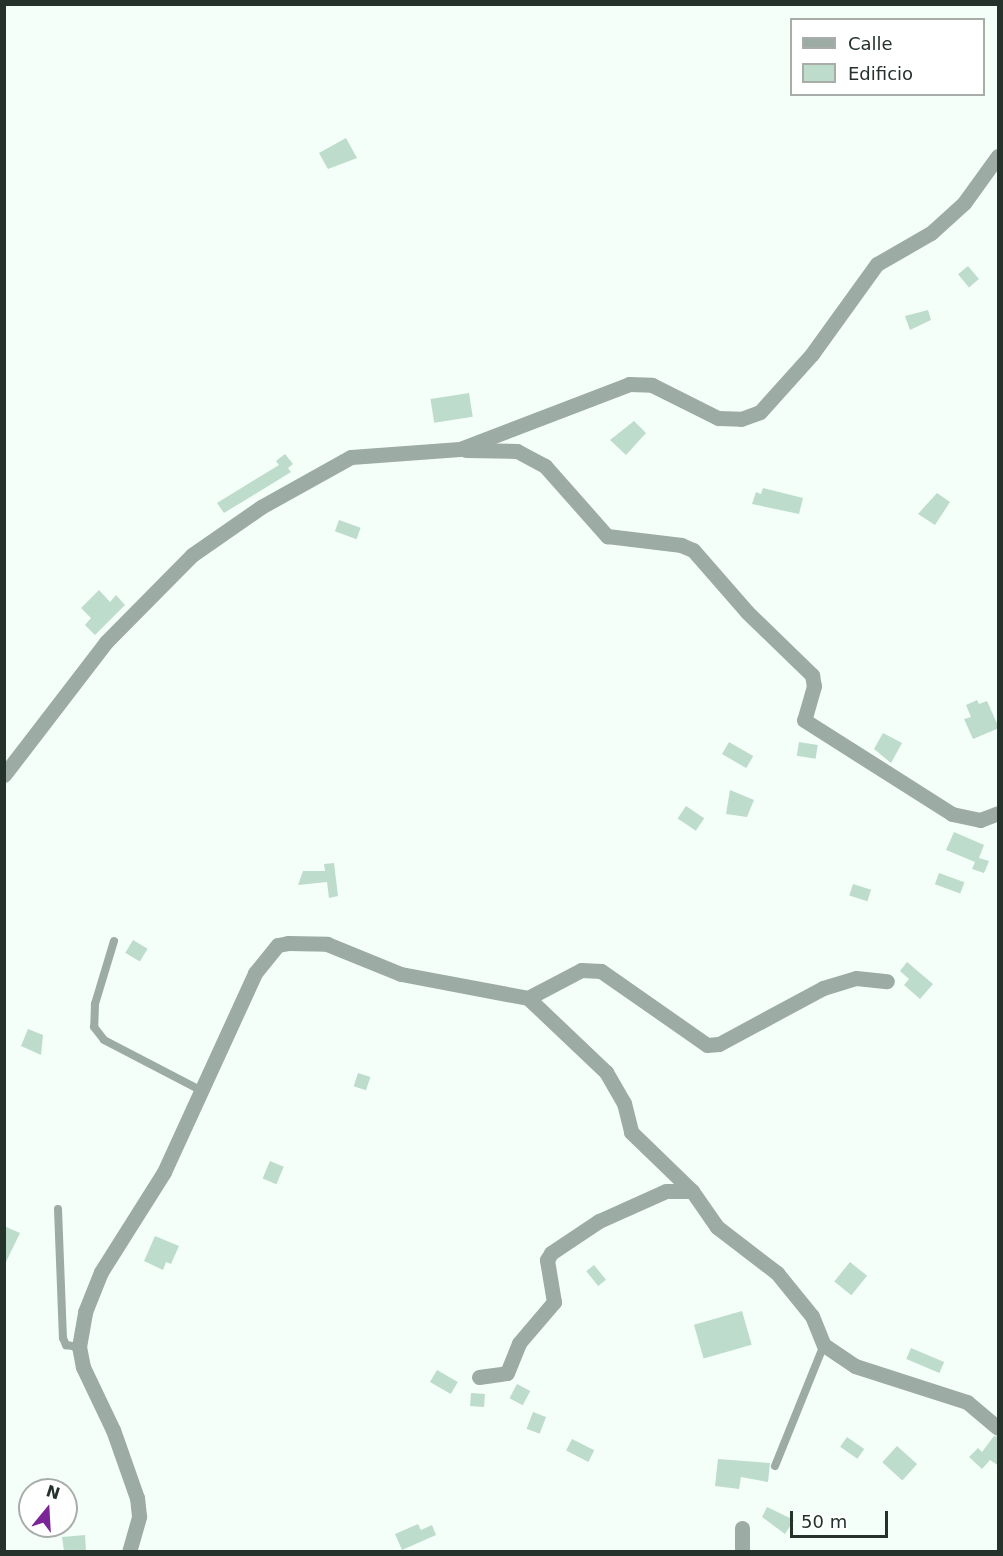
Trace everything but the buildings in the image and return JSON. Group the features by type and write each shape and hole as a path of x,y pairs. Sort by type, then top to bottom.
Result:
{"street":[{"path":"460,449 629,384 652,384 718,418 741,419 760,412 812,354 877,264 931,234 964,203 999,156"},
{"path":"4,775 106,642 192,555 330,466 351,457 460,449 517,451 545,466 607,536 681,545 693,550 747,612 812,675 814,686 804,720 952,814 980,820 999,813"},
{"path":"129,1551 139,1516 137,1498 79,1347 85,1312 101,1272 164,1172 255,973 278,945 327,944 401,974 528,998 606,1072 624,1103 631,1132 692,1191 717,1227 777,1273 812,1316 825,1345 855,1366 967,1402 999,1428"},
{"path":"528,998 581,970 601,971 707,1045 719,1044 822,988 856,978 887,981"},
{"path":"479,1377 507,1373 519,1343 554,1302 547,1260 550,1253 599,1221 666,1191 692,1191"},
{"path":"742,1528 742,1551"}],"lane":[{"path":"114,941 95,1004 94,1027 104,1040 202,1091"},
{"path":"58,1209 63,1338 66,1345 79,1347"},
{"path":"775,1466 825,1345"}]}
